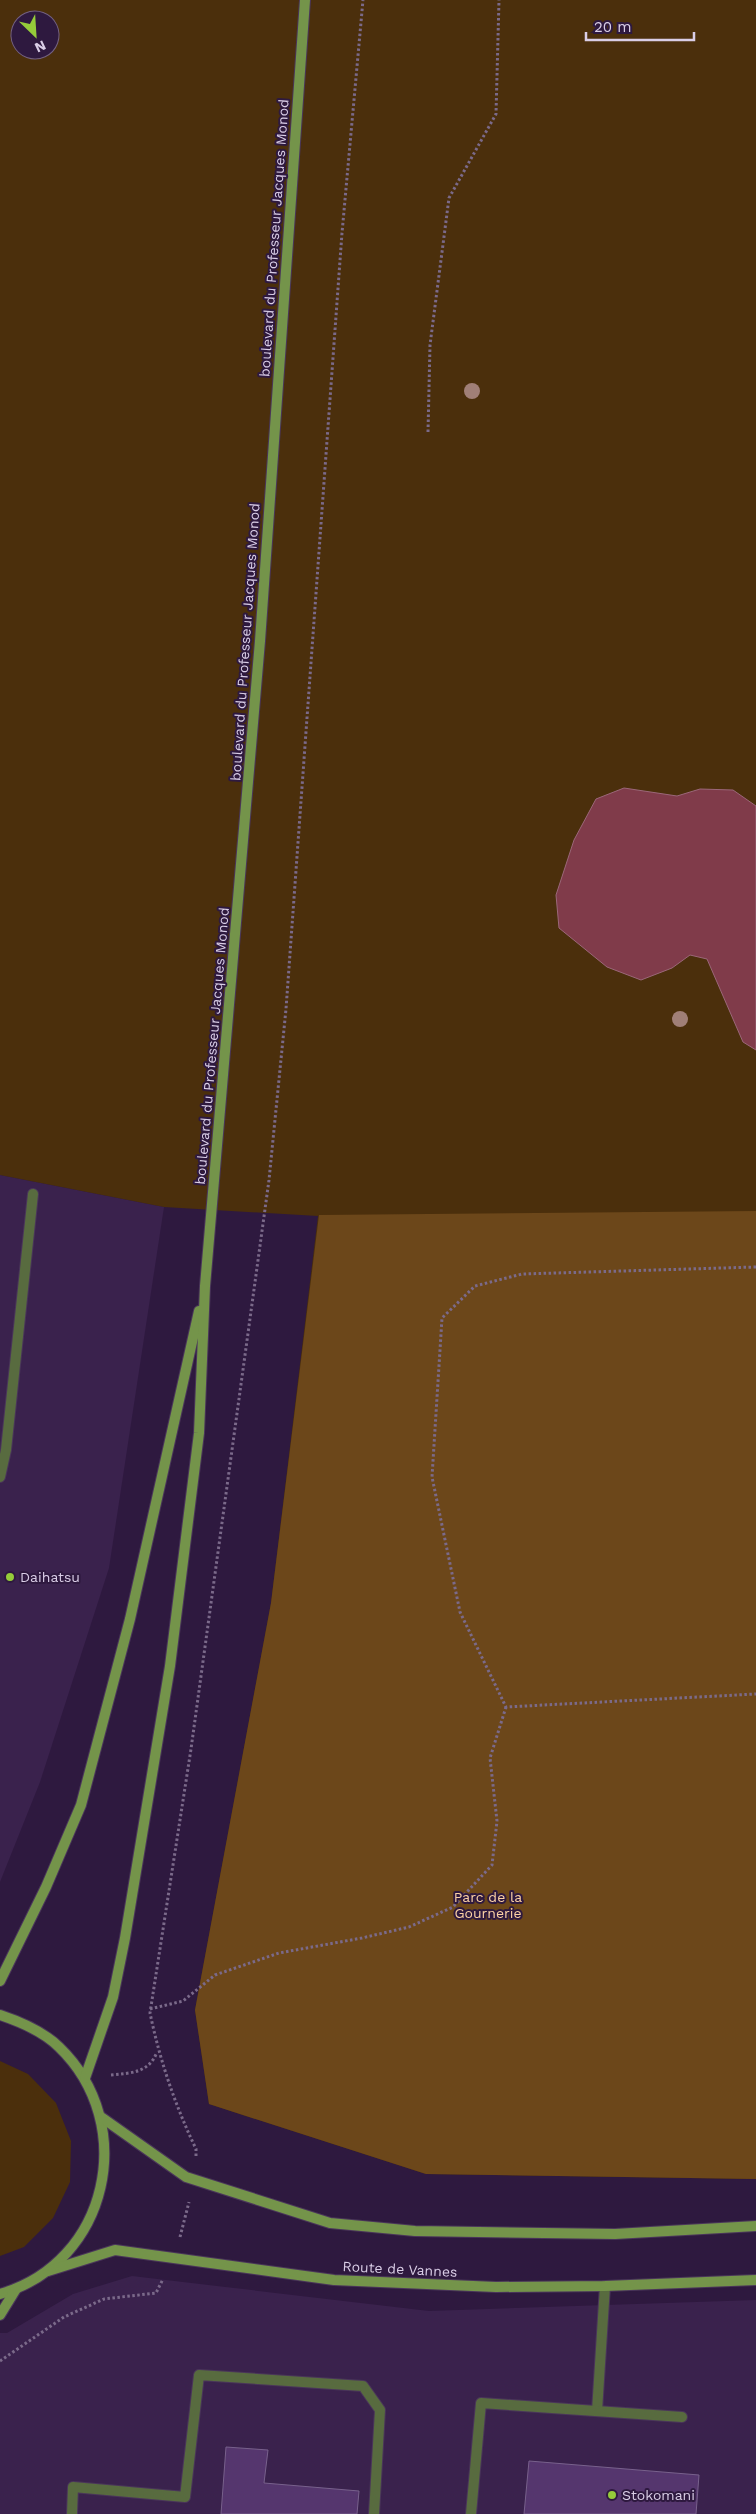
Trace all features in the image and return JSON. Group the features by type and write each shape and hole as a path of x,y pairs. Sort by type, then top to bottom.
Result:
{"main road":[{"name":"boulevard du Professeur Jacques Monod","path":"204,1286 260,641 305,0"},
{"path":"0,1981 46,1887 80,1805 130,1619 204,1286"},
{"path":"85,2078 113,1997 143,1834 170,1666 199,1433 204,1286"},
{"path":"0,2014 25,2023 59,2046 85,2078 101,2116 106,2159 98,2202 78,2240 48,2271 16,2289 0,2294"},
{"path":"101,2116 186,2177 330,2223 415,2231 615,2234 756,2226"},
{"name":"Route de Vannes","path":"48,2271 115,2250 334,2280 496,2287 605,2286 756,2280"},
{"path":"0,2315 16,2289"}],"street":[{"path":"0,1477 6,1450 33,1194"},
{"path":"596,2411 605,2286"},
{"path":"72,2514 73,2487 185,2497 199,2375 363,2386 380,2410 374,2514"},
{"path":"471,2514 481,2403 682,2417"}],"path":[{"path":"0,2360 64,2317 104,2299 156,2293 175,2259 195,2180 196,2149 177,2109 158,2052 150,2009 191,1749 269,1180 286,1009 341,243 363,0"},
{"path":"428,432 430,345 448,198 496,114 499,0"},
{"path":"150,2009 183,2002 215,1975 279,1953 362,1938 409,1927 452,1907 492,1865 497,1821 490,1758 506,1707 460,1612 432,1477 442,1318 475,1286 522,1274 756,1267"},
{"path":"506,1707 756,1694"},
{"path":"85,2078 136,2072 146,2069 154,2062 158,2052"}],"shaded area":[{"path":"624,788 677,796 700,789 733,790 756,806 756,1050 743,1042 707,959 690,955 672,968 641,980 607,967 559,928 556,895 574,840 596,799"},
{"path":"0,1175 164,1207 109,1568 40,1782 0,1882"},
{"path":"132,2276 429,2311 756,2300 756,2514 0,2514 0,2333 7,2333 73,2294"}],"green space":[{"name":"Parc de la Gournerie","path":"0,0 756,0 756,2179 426,2174 209,2104 195,2010 271,1603 318,1216 164,1207 0,1175"},
{"path":"756,1211 756,2179 426,2174 209,2104 195,2010 271,1603 319,1215"},
{"path":"0,2061 28,2074 56,2103 71,2141 70,2182 53,2218 24,2247 0,2256"}],"building":[{"path":"226,2447 268,2450 264,2483 359,2491 357,2514 221,2514"},
{"name":"Stokomani","path":"529,2461 699,2475 696,2514 524,2514"}],"place":[{"name":"Daihatsu","path":"10,1577"},
{"name":"Stokomani","path":"612,2495"}]}
